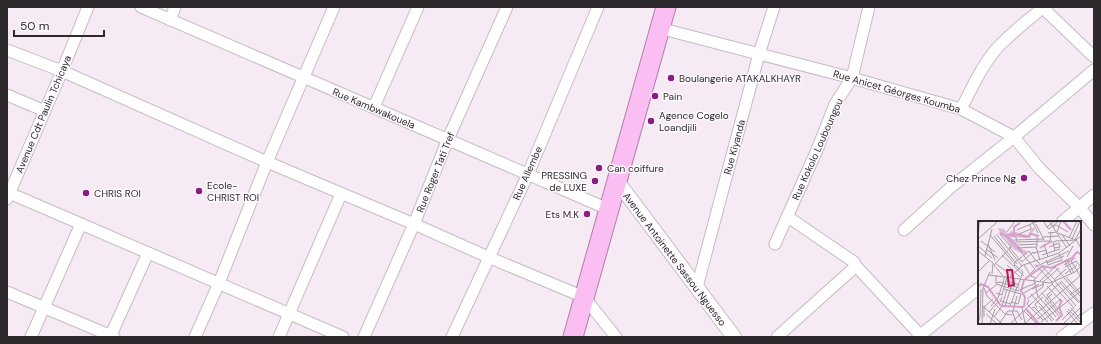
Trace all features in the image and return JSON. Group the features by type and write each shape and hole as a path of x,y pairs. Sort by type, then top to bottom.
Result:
{"highway":[{"path":"573,337 666,7"}],"street":[{"name":"Avenue Cdt Paulin Tchicaya","path":"8,195 62,72 88,7"},
{"name":"Rue Kambwakouela","path":"141,7 608,209"},
{"path":"170,20 175,7"},
{"path":"195,337 219,283 267,162 334,7"},
{"path":"374,107 418,7"},
{"name":"Rue Roger Tati Tref","path":"364,337 414,224 448,139 507,7"},
{"name":"Rue Allembe","path":"452,337 528,174 598,7"},
{"name":"Rue Kiyanda","path":"697,287 759,54 774,7"},
{"name":"Rue Kokolo Louboungou","path":"775,244 818,150 835,104 852,78 869,7"},
{"path":"961,109 974,82 995,52 1023,24 1038,13 1042,7 1094,57"},
{"name":"Rue Anicet Géorges Koumba","path":"659,28 852,78 961,109 1014,137 1039,168 1080,208 1094,225"},
{"path":"7,50 62,72 341,194 584,297 616,337"},
{"path":"904,230 950,188 1094,70"},
{"path":"7,95 45,111"},
{"name":"Avenue Antoinette Sassou Nguesso","path":"617,180 734,337"},
{"path":"279,337 341,194"},
{"path":"8,195 81,224 343,337"},
{"path":"1063,221 1094,195"},
{"path":"788,217 854,262 919,336 978,289"},
{"path":"31,337 81,224"},
{"path":"7,292 111,336 148,253"},
{"path":"777,337 856,266"},
{"path":"1081,323 1094,313"},
{"path":"1062,337 1079,324"}],"place":[{"name":"Boulangerie ATAKALKHAYR","path":"671,78"},
{"name":"Pain","path":"655,96"},
{"name":"Agence Cogelo Loandjili","path":"651,121"},
{"name":"Can coiffure","path":"599,168"},
{"name":"Chez Prince Ng","path":"1024,178"},
{"name":"PRESSING de LUXE","path":"595,181"},
{"name":"Ecole- CHRIST ROI","path":"199,191"},
{"name":"CHRIS ROI","path":"86,193"},
{"name":"Ets M.K","path":"587,214"}]}
